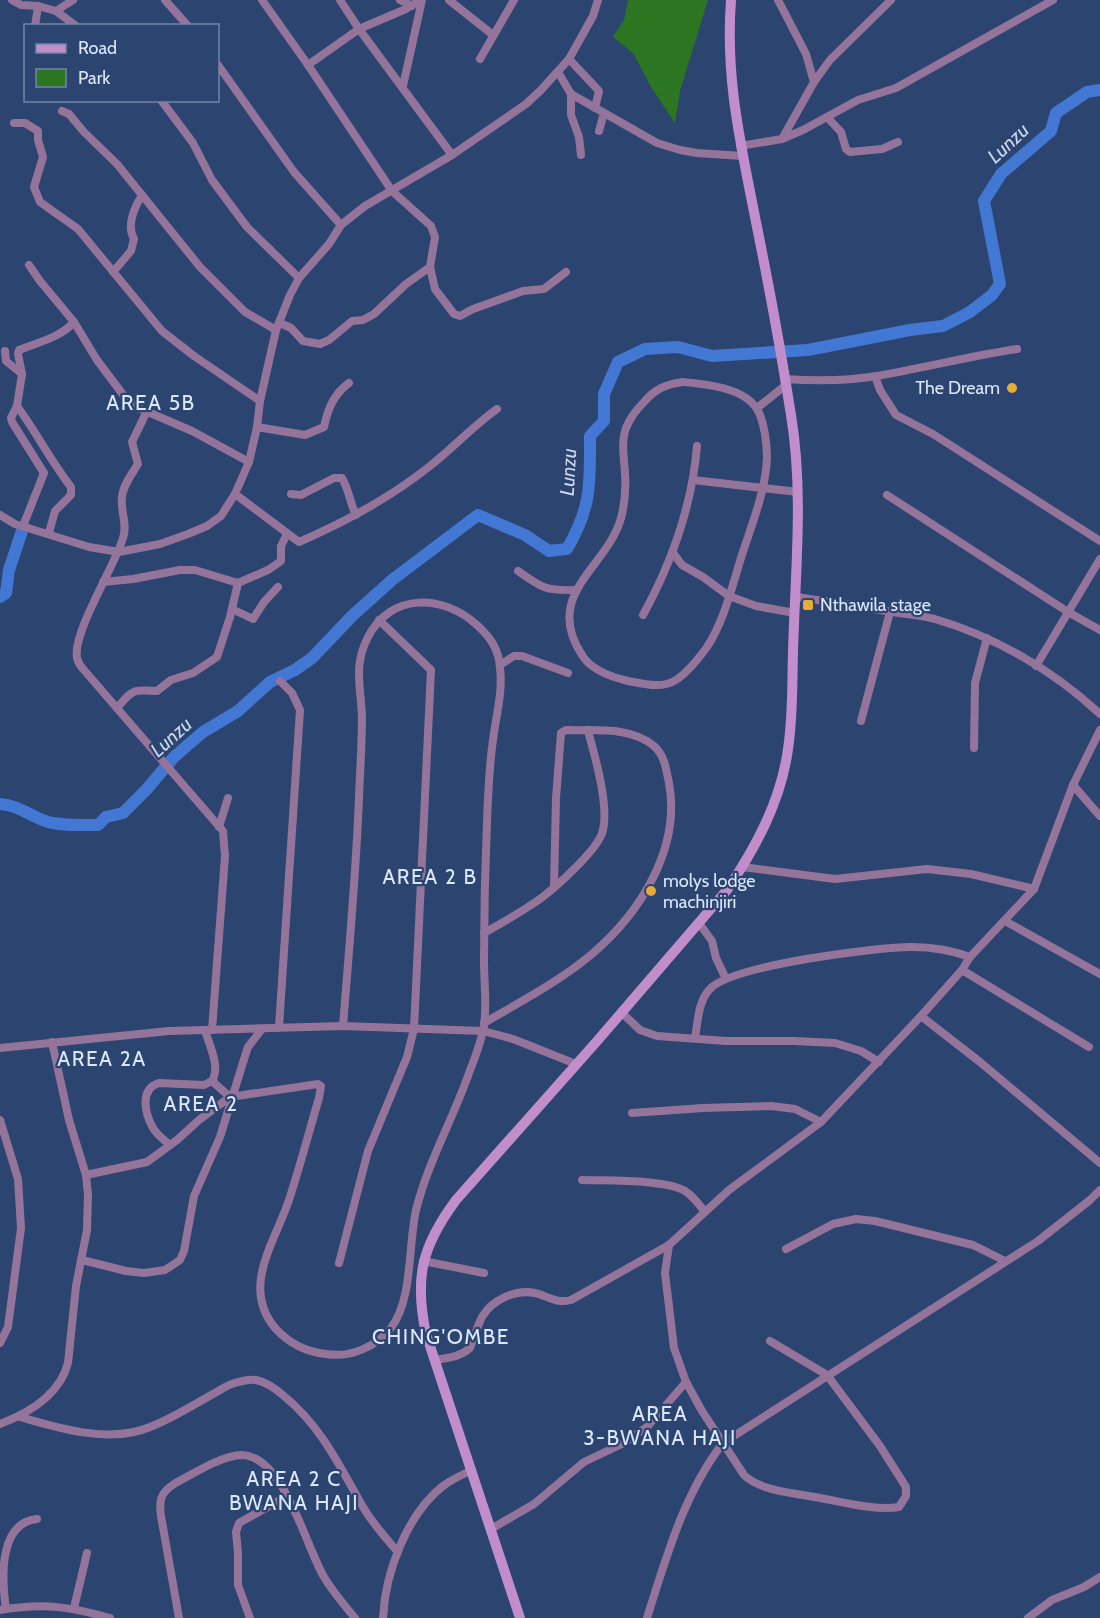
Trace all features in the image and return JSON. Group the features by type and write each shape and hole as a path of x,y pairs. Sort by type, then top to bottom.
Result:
{"main road":[{"path":"520,1618 426,1334 420,1298 423,1261 440,1222 456,1200 699,923 742,867 770,816 779,790 788,750 792,703 798,492 794,432 731,94 729,46 731,0"}],"street":[{"path":"12,0 21,5 38,6 56,11 73,24"},
{"path":"56,11 72,0"},
{"path":"165,0 186,24"},
{"path":"262,0 392,190 434,229 435,237 430,267 435,289 456,317 523,291 544,289 566,272"},
{"path":"340,0 452,155"},
{"path":"400,0 412,6"},
{"path":"308,65 359,29 421,0"},
{"path":"403,86 421,0"},
{"path":"450,0 493,35"},
{"path":"480,59 514,0"},
{"path":"1,518 89,547 118,552 160,543 199,530 221,516 235,494 249,462 260,401 278,327 299,278 329,244 341,225 365,206 452,155 526,104 542,90 568,59 593,16 598,0"},
{"path":"778,0 806,54 814,82"},
{"path":"782,139 814,82 840,49 891,0"},
{"path":"570,94 669,147 697,153 741,151 782,139 858,100 896,88 1053,0"},
{"path":"35,24 38,6"},
{"path":"568,59 599,91 595,108"},
{"path":"219,66 294,172 341,225"},
{"path":"558,72 570,94 571,115 579,137 581,155"},
{"path":"163,102 194,143 212,180 247,227 299,278"},
{"path":"62,111 69,114 117,164 200,267 245,312 278,327 291,328 303,341 320,344 329,340 352,321 363,320 382,308 406,284 430,267"},
{"path":"600,131 604,113"},
{"path":"827,117 841,132 846,149 850,152 882,149 898,142"},
{"path":"14,123 25,123 38,130 38,141 43,157 34,187 40,202 78,229 162,331 202,362 260,401"},
{"path":"113,272 131,251 134,239 129,231 135,207 142,195"},
{"path":"29,265 74,322 97,360 127,400 192,431 249,462"},
{"path":"23,526 44,473 11,418 17,406 22,374 19,350 51,338 74,322"},
{"path":"757,408 785,382 875,376 970,356 1017,349"},
{"path":"5,351 6,361 22,374"},
{"path":"875,376 880,390 896,416 933,434 1100,541"},
{"path":"257,427 306,435 324,427 332,400 349,382"},
{"path":"682,382 717,386 732,391 757,408 766,443 767,459 762,488 729,596 708,646 689,668 674,682 652,685 622,680 588,663 575,643 570,628 572,600 576,590 611,540 621,520 625,497 623,447 626,428 636,411 652,392 668,384 682,382"},
{"path":"17,406 54,465 71,487 70,495 55,511 49,533"},
{"path":"235,494 299,542 356,515 398,490 497,409"},
{"path":"147,411 132,442 138,464 123,492 125,529 118,552 79,640 77,658 84,670 219,827 224,837 225,856 208,1030 216,1072 212,1081 204,1085 159,1083 149,1089 146,1095 146,1105 152,1126 171,1145"},
{"path":"642,615 673,553 693,480 697,446"},
{"path":"291,494 301,495 334,478 342,478 349,491 351,506 356,515"},
{"path":"693,480 798,492"},
{"path":"887,495 1068,612 1100,630"},
{"path":"103,582 180,570 195,570 238,583 268,570 281,561 281,546 287,534"},
{"path":"673,553 682,565 729,596 756,606 795,614"},
{"path":"1036,666 1100,559"},
{"path":"518,571 539,587 552,590 576,590"},
{"path":"117,708 130,692 157,691 171,680 193,673 211,663 219,652 238,583"},
{"path":"232,609 253,619 278,587"},
{"path":"796,597 935,619 987,638 1036,666 1084,699 1100,714"},
{"path":"86,1175 140,1165 171,1145 232,1097 313,1084 321,1086 292,1191 263,1264 260,1295 271,1323 280,1334 293,1344 325,1354 342,1355 360,1351 382,1337 398,1317 405,1300 413,1226 422,1190 433,1158 464,1088 484,1027 484,933 489,790 491,752 501,687 500,665 497,652 489,636 472,620 441,604 407,603 392,609 379,620 367,638 357,670 362,716 359,796 355,881 343,1026"},
{"path":"861,722 890,612"},
{"path":"339,1263 368,1151 407,1057 414,1029 431,670 379,620"},
{"path":"974,748 976,675 987,638"},
{"path":"500,665 514,656 522,656 568,673"},
{"path":"279,1028 300,710 292,693 280,681"},
{"path":"484,1027 592,954 639,901 656,872 667,846 670,824 670,789 663,757 653,746 633,735 608,730 566,730 561,734 554,886"},
{"path":"435,1360 460,1356 466,1352 470,1348 483,1316 505,1297 524,1292 535,1293 562,1302 571,1300 669,1245 746,1177 821,1122 879,1062 962,970 970,957 1034,889 1073,784 1100,730"},
{"path":"484,933 533,904 587,856 600,840 603,831 603,800 588,731"},
{"path":"1073,784 1100,816"},
{"path":"219,827 228,798"},
{"path":"742,867 835,879 927,869 971,874 1034,889"},
{"path":"1005,921 1100,974"},
{"path":"699,923 712,941 716,958 726,979"},
{"path":"695,1038 699,1012 705,995 712,987 736,974 845,953 899,948 936,948 970,957"},
{"path":"962,970 1089,1047"},
{"path":"621,1012 646,1034 726,1041 835,1043 861,1051 879,1062"},
{"path":"921,1016 980,1062 1100,1163"},
{"path":"0,1048 140,1034 208,1030 343,1026 414,1029 484,1027 576,1064"},
{"path":"82,1260 144,1273 165,1270 180,1260 184,1251 194,1196 214,1153 248,1047 262,1029"},
{"path":"0,1424 20,1416 53,1391 65,1374 82,1260 88,1213 86,1175 69,1120 52,1042"},
{"path":"212,1081 232,1097"},
{"path":"632,1113 771,1106 795,1109 821,1122"},
{"path":"0,1120 18,1179 21,1228 8,1327 0,1343"},
{"path":"582,1180 642,1182 679,1188 688,1192 705,1212"},
{"path":"647,1618 674,1535 702,1475 723,1443 1038,1241 1100,1190"},
{"path":"786,1249 833,1224 856,1219 875,1221 973,1245 1005,1261"},
{"path":"669,1245 665,1273 674,1348 686,1382 744,1475 765,1487 852,1503 899,1507 906,1496 906,1487 880,1446 827,1376 770,1341"},
{"path":"423,1261 484,1273"},
{"path":"405,1300 420,1298"},
{"path":"20,1416 96,1434 135,1432 229,1385 256,1380 265,1383 288,1399 314,1425 339,1463 372,1522 397,1551"},
{"path":"491,1529 534,1504 584,1462 624,1443 647,1427 686,1382"},
{"path":"178,1618 159,1503 166,1490 219,1462 240,1455 250,1456 270,1471 287,1496 323,1576 355,1618"},
{"path":"383,1618 397,1551 413,1523 432,1496 443,1486 471,1470"},
{"path":"250,1618 238,1585 236,1528 239,1523 287,1496"},
{"path":"37,1519 25,1520 16,1524 5,1536 2,1545 1,1570 3,1609 38,1605 74,1608 110,1618"},
{"path":"74,1608 87,1553"},
{"path":"1028,1618 1052,1600 1084,1587 1100,1577"}],"green space":[{"path":"628,0 708,0 680,91 675,123 651,87 633,53 613,37 624,20"}],"waterway":[{"name":"Lunzu","path":"0,804 17,808 51,823 64,824 98,825 106,817 123,813 174,757 203,732 238,711 270,682 295,670 312,658 352,616 392,580 478,515 525,535 549,551 567,549 581,520 588,494 590,436 604,421 604,394 618,362 645,349 678,347 712,356 808,350 910,330 943,326 970,312 992,295 1000,284 984,201 1001,174 1051,131 1056,113 1087,92 1100,90"},
{"path":"0,597 6,593 9,570 22,531"}],"place":[{"name":"The Dream","path":"1012,388"},
{"name":"Nthawila stage","path":"808,605"},
{"name":"molys lodge machinjiri","path":"651,891"}],"district":[{"name":"AREA 5B","path":"151,403"},
{"name":"AREA 2 B","path":"430,877"},
{"name":"AREA 2A","path":"102,1059"},
{"name":"AREA 2","path":"201,1104"},
{"name":"CHING'OMBE","path":"441,1337"},
{"name":"AREA 3-BWANA HAJI","path":"660,1426"},
{"name":"AREA 2 C BWANA HAJI","path":"294,1491"}]}
